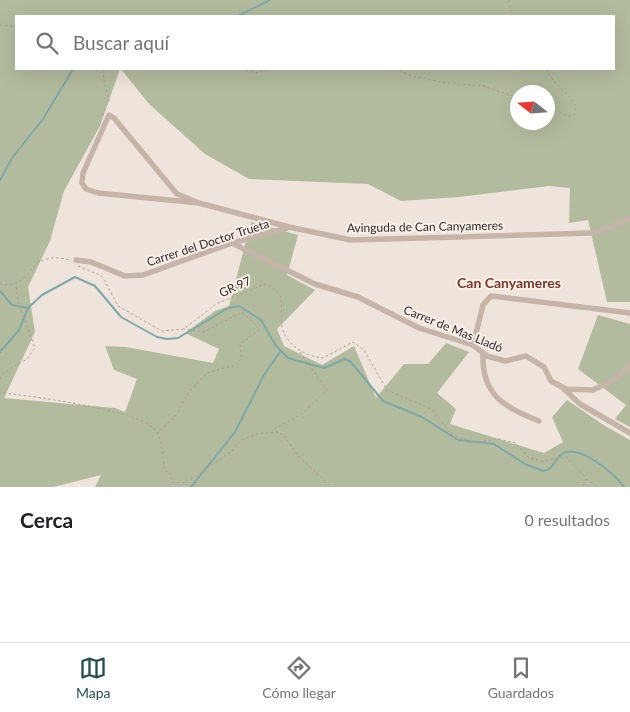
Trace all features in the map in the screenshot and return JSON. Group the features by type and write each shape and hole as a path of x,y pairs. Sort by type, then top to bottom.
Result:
{"street":[{"name":"Avinguda de Can Canyameres","path":"106,122 109,115 114,118 177,194 199,203 289,227 351,240 592,233 614,226 630,218"},
{"path":"106,122 83,173 82,183 86,189 98,193 199,203"},
{"name":"Carrer del Doctor Trueta","path":"76,260 91,262 125,276 143,275 232,243 289,227"},
{"name":"Carrer de Mas Lladó","path":"232,243 315,284 358,297 419,328 473,345 483,353 505,361 526,356 544,368 551,382 560,385"},
{"path":"473,345 483,304 491,296 630,313"},
{"path":"483,353 482,366 494,396 505,406 539,421"},
{"path":"560,385 566,388 592,390 616,379 630,364"},
{"path":"560,385 580,404 630,433"}],"path":[{"path":"509,0 511,15"},
{"path":"0,24 15,26"},
{"path":"103,70 109,96 102,115 106,122"},
{"path":"245,70 256,73 267,70"},
{"path":"397,70 412,76 446,83 484,86 510,95"},
{"path":"547,70 556,86 573,101 576,107 574,115 570,116 555,111"},
{"path":"0,283 8,286 16,284 49,258 76,260 76,265 102,276 118,306 162,331 184,329 204,332 242,312 260,329 240,344 242,358 235,366 226,366 207,373 188,393 177,414 157,435"},
{"path":"0,379 3,373 27,359 34,348 18,302 16,284"},
{"name":"GR 97","path":"184,329 216,304 265,284 277,291 282,298 284,334 288,341 299,350"},
{"path":"299,350 314,357 323,358 353,342 364,350 387,390 431,408 451,434 471,443 498,439 516,443 529,458 543,461 566,457 586,478 598,487"},
{"path":"299,350 328,390 302,414 274,429 285,437 305,462 332,487"},
{"path":"0,390 3,393 83,404 141,421 154,429 162,448 164,470 171,474 173,483 185,483 232,451 241,440 257,434 278,432"},
{"path":"584,487 586,478"}],"green space":[{"path":"0,0 630,0 630,302 607,302 588,220 569,223 570,188 549,186 459,197 401,201 368,184 249,179 205,154 149,104 122,70 615,70 615,15 15,15 15,70 120,70 100,126 64,191 50,241 28,287 35,332 4,398 115,408 125,412 137,379 114,370 105,346 126,347 213,363 219,349 185,333 215,311 229,306 251,222 298,235 287,275 315,290 277,329 284,346 322,365 354,346 376,398 404,364 428,364 446,343 469,352 437,393 456,409 450,424 544,453 563,442 552,417 567,400 605,426 630,440 630,487 95,487 101,475 53,487 0,487"},
{"path":"598,315 630,324 630,427 615,419 626,405 578,369"}],"waterway":[{"path":"240,15 270,0"},
{"path":"0,180 12,158 43,119 72,70"},
{"path":"0,291 12,305 28,308 42,295 75,277 95,286 121,317 157,337 167,339 178,338 228,308 239,306 261,320 276,346 288,358 324,368 345,359 351,362 383,401 422,417 458,440 494,444 525,464 543,471 550,468 562,454 569,452 578,453 587,456 605,468 624,487"},
{"path":"0,352 19,330 28,308"},
{"path":"191,487 235,432 264,375 280,352"}],"district":[{"name":"Can Canyameres","path":"509,283"}]}
